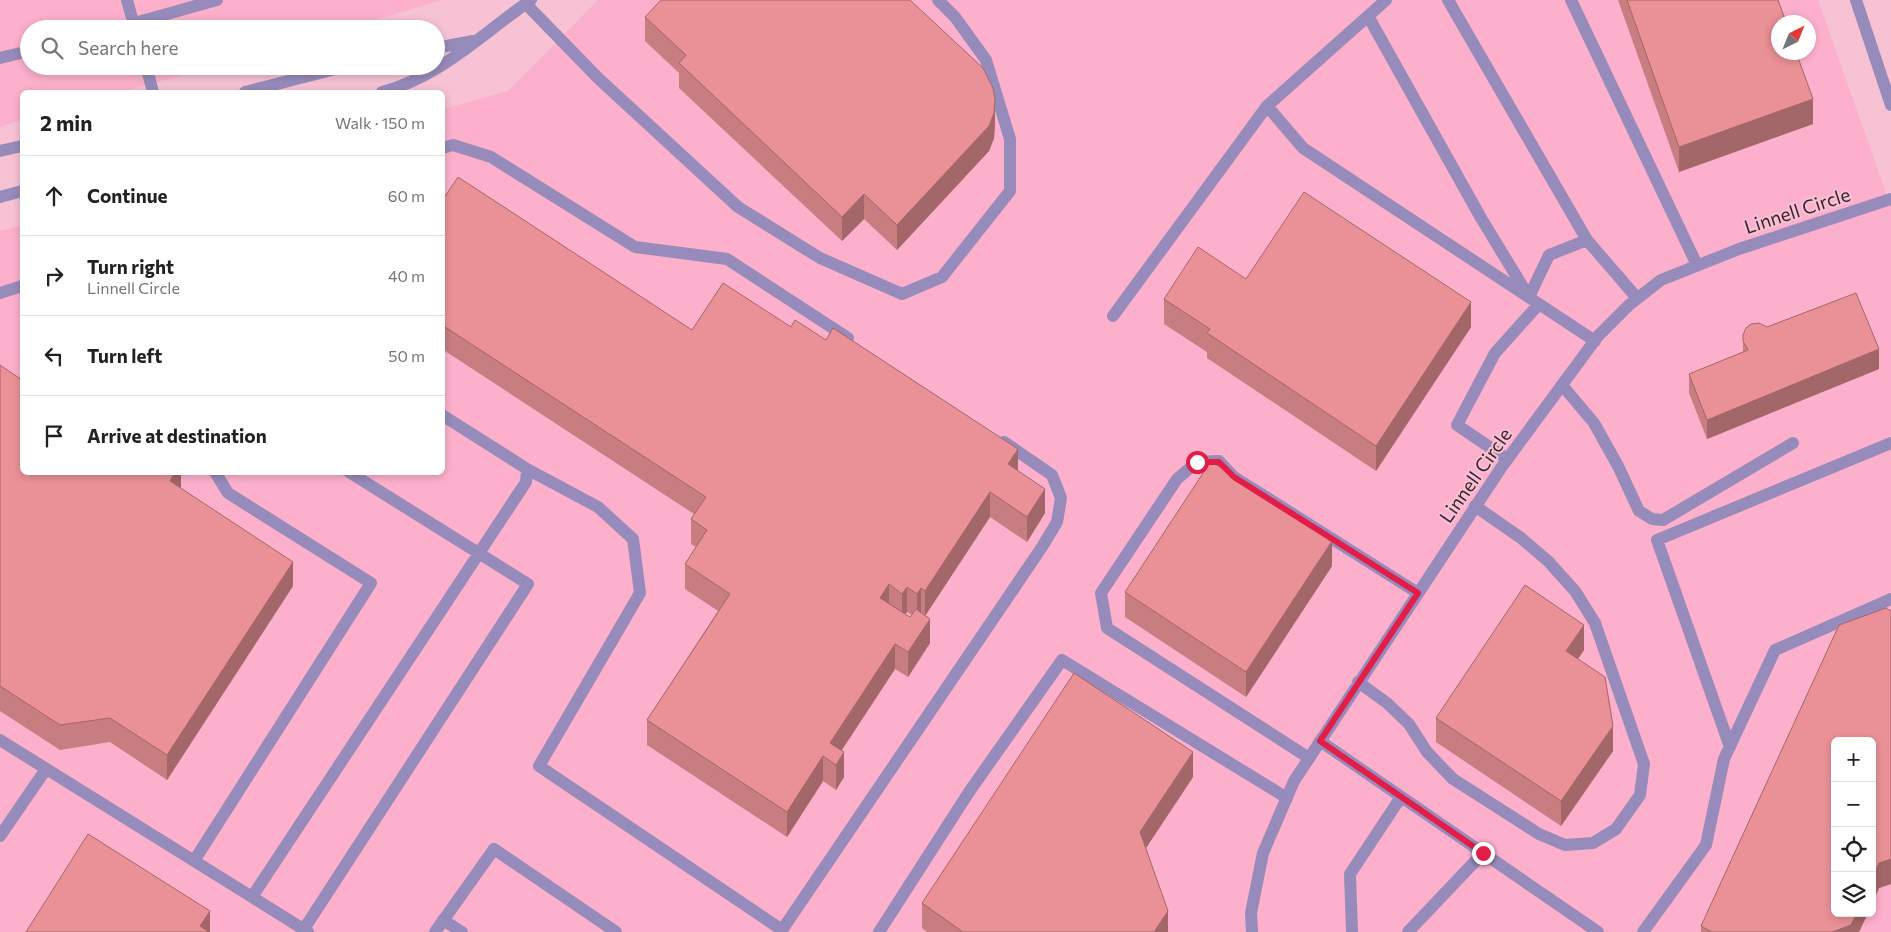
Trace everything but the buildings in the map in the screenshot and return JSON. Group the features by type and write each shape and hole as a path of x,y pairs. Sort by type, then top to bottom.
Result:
{"street":[{"path":"127,0 132,20"},
{"path":"153,20 217,0"},
{"path":"445,65 529,2 598,78 738,207 820,258 902,294 942,277 1010,191 1010,139 986,60 955,17 938,0"},
{"path":"1112,316 1267,106 1386,0"},
{"path":"1448,0 1587,240 1638,298"},
{"path":"1571,0 1697,265"},
{"path":"1856,0 1891,105"},
{"path":"1368,16 1481,218 1534,300"},
{"path":"445,46 476,41"},
{"path":"0,58 20,53"},
{"path":"148,75 152,90"},
{"path":"253,90 312,75"},
{"path":"391,90 400,88 425,75"},
{"path":"1267,106 1303,148 1595,341"},
{"path":"445,147 453,145 491,157 636,247 727,259 859,345"},
{"path":"0,150 20,146"},
{"path":"0,197 20,192"},
{"name":"Linnell Circle","path":"1252,932 1251,913 1263,853 1294,781 1507,459 1595,341 1629,305 1660,280 1739,248 1891,199"},
{"path":"1507,459 1457,425 1495,353 1534,300 1548,255 1587,240"},
{"path":"0,293 20,287"},
{"path":"1562,385 1594,423 1618,466 1639,510 1652,519 1663,520 1792,443"},
{"path":"445,417 528,469 598,507 633,539 640,593 539,766 782,930 1042,547 1057,522 1062,498 1052,475 997,437"},
{"path":"1730,746 1657,540 1891,443"},
{"path":"1309,758 1107,628 1101,593 1177,479 1197,462 1219,462 1234,477 1418,593"},
{"path":"252,897 526,482 528,469"},
{"path":"194,861 371,583 228,493 217,475"},
{"path":"0,740 306,931 528,584 354,475"},
{"path":"1358,682 1387,703 1409,724 1427,752 1453,779 1540,834 1565,845 1593,843 1616,829 1640,795 1644,764 1595,623 1575,591 1548,561 1520,538 1475,506"},
{"path":"1643,932 1706,844 1724,759 1775,650 1891,600"},
{"path":"879,932 969,792 1062,660 1287,798"},
{"path":"1320,741 1598,932"},
{"path":"0,836 46,769"},
{"path":"1352,932 1350,874 1401,797"},
{"path":"434,932 494,849 616,932"},
{"path":"1408,932 1483,853"},
{"path":"443,920 462,932"}],"shaded area":[{"path":"0,0 442,0 375,20 20,20 20,75 182,75 128,90 20,90 20,121 0,127"},
{"path":"598,0 1818,0 1891,207 1891,932 0,932 0,231 20,226 20,475 445,475 445,108 508,91"}],"route":[{"path":"1197,462 1219,462 1234,477 1418,593 1320,741 1483,853"}]}
